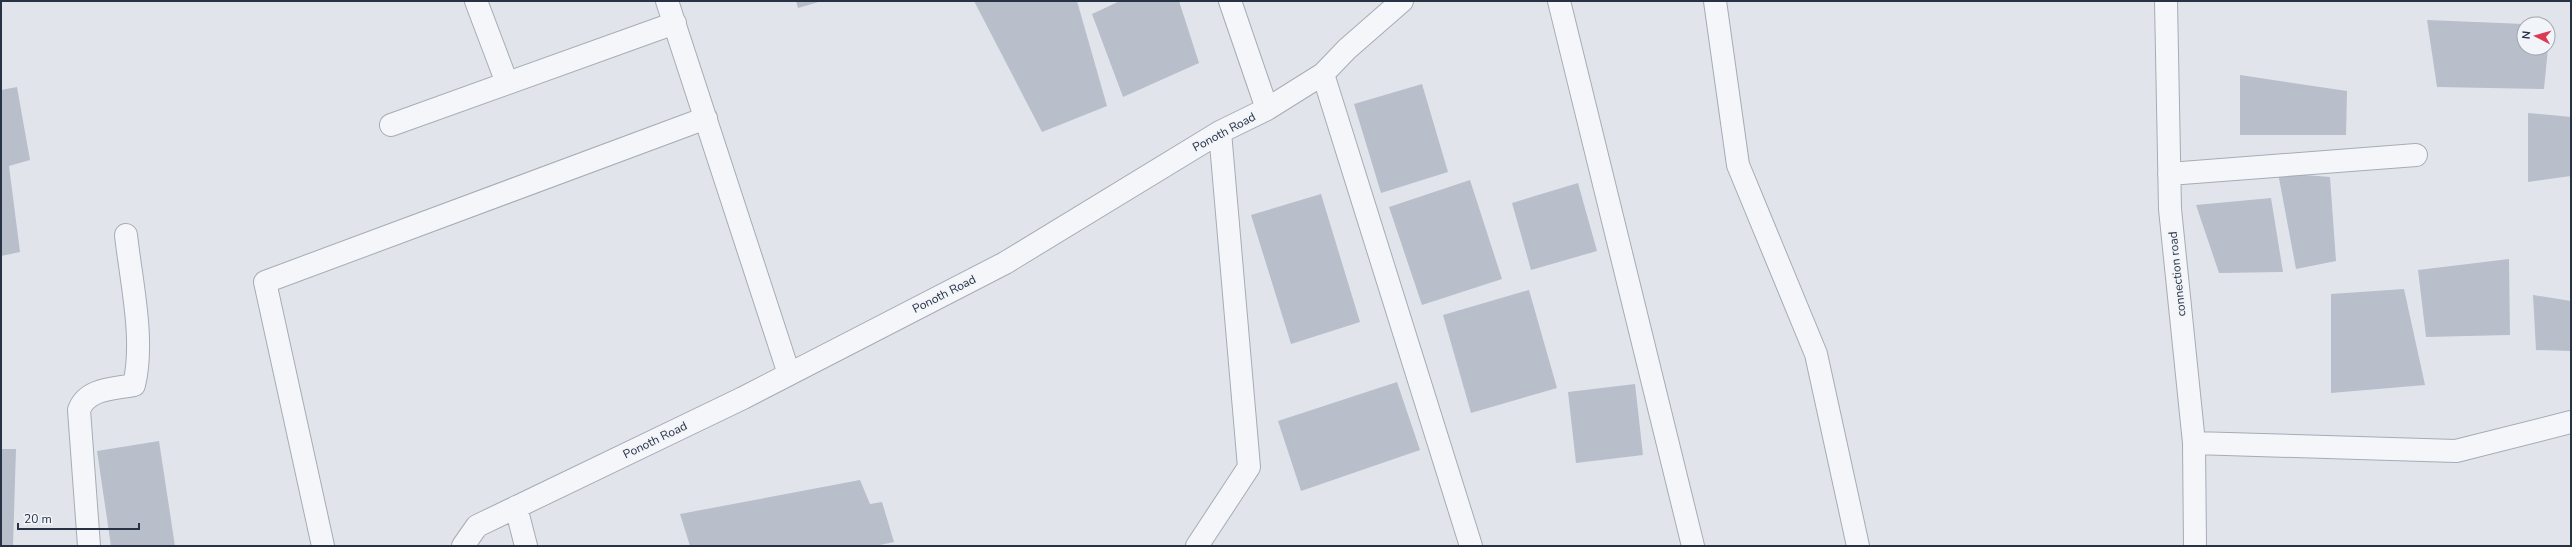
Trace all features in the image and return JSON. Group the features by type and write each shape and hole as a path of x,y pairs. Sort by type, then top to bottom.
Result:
{"street":[{"path":"476,1 507,83"},
{"path":"668,1 789,374"},
{"path":"1230,1 1267,109"},
{"name":"Ponoth Road","path":"463,546 477,526 789,374 1005,263 1220,132 1267,109 1323,74 1347,49 1402,1"},
{"path":"1559,1 1693,546"},
{"path":"1715,1 1738,165 1816,354 1858,546"},
{"name":"connection road","path":"2166,1 2170,209 2194,443 2195,546"},
{"path":"391,125 675,23"},
{"path":"1323,74 1471,546"},
{"path":"323,546 265,282 706,118"},
{"path":"1197,546 1249,467 1220,132"},
{"path":"2169,174 2416,155"},
{"path":"90,546 79,410 83,400 93,393 134,385 138,369 138,344 126,235"},
{"path":"2194,443 2456,451 2571,422"},
{"path":"516,507 526,546"}],"building":[{"path":"796,1 822,1 798,8"},
{"path":"974,1 1077,1 1107,106 1042,132"},
{"path":"1120,1 1179,1 1199,63 1123,97 1092,14"},
{"path":"2427,20 2516,24 2516,56 2547,56 2544,89 2437,87"},
{"path":"2240,75 2347,91 2346,135 2240,135"},
{"path":"1422,84 1448,172 1381,193 1354,104"},
{"path":"17,87 30,160 9,166 20,252 1,256 1,90"},
{"path":"2528,113 2571,117 2571,176 2528,182"},
{"path":"2278,173 2330,177 2336,261 2296,269"},
{"path":"1470,180 1502,279 1422,305 1389,207"},
{"path":"1578,183 1597,251 1531,270 1512,203"},
{"path":"1321,194 1360,322 1291,344 1251,215"},
{"path":"2271,198 2283,272 2219,273 2196,205"},
{"path":"2509,259 2510,335 2426,337 2418,270"},
{"path":"2404,289 2425,385 2331,393 2331,294"},
{"path":"1529,290 1557,388 1471,413 1443,315"},
{"path":"2533,295 2571,301 2571,351 2536,350"},
{"path":"1397,382 1420,450 1301,491 1278,421"},
{"path":"1635,384 1643,455 1576,463 1568,392"},
{"path":"159,441 175,546 111,546 97,451"},
{"path":"1,449 16,449 13,546 1,546"},
{"path":"860,480 870,504 882,502 894,542 875,546 690,546 680,514"}]}
